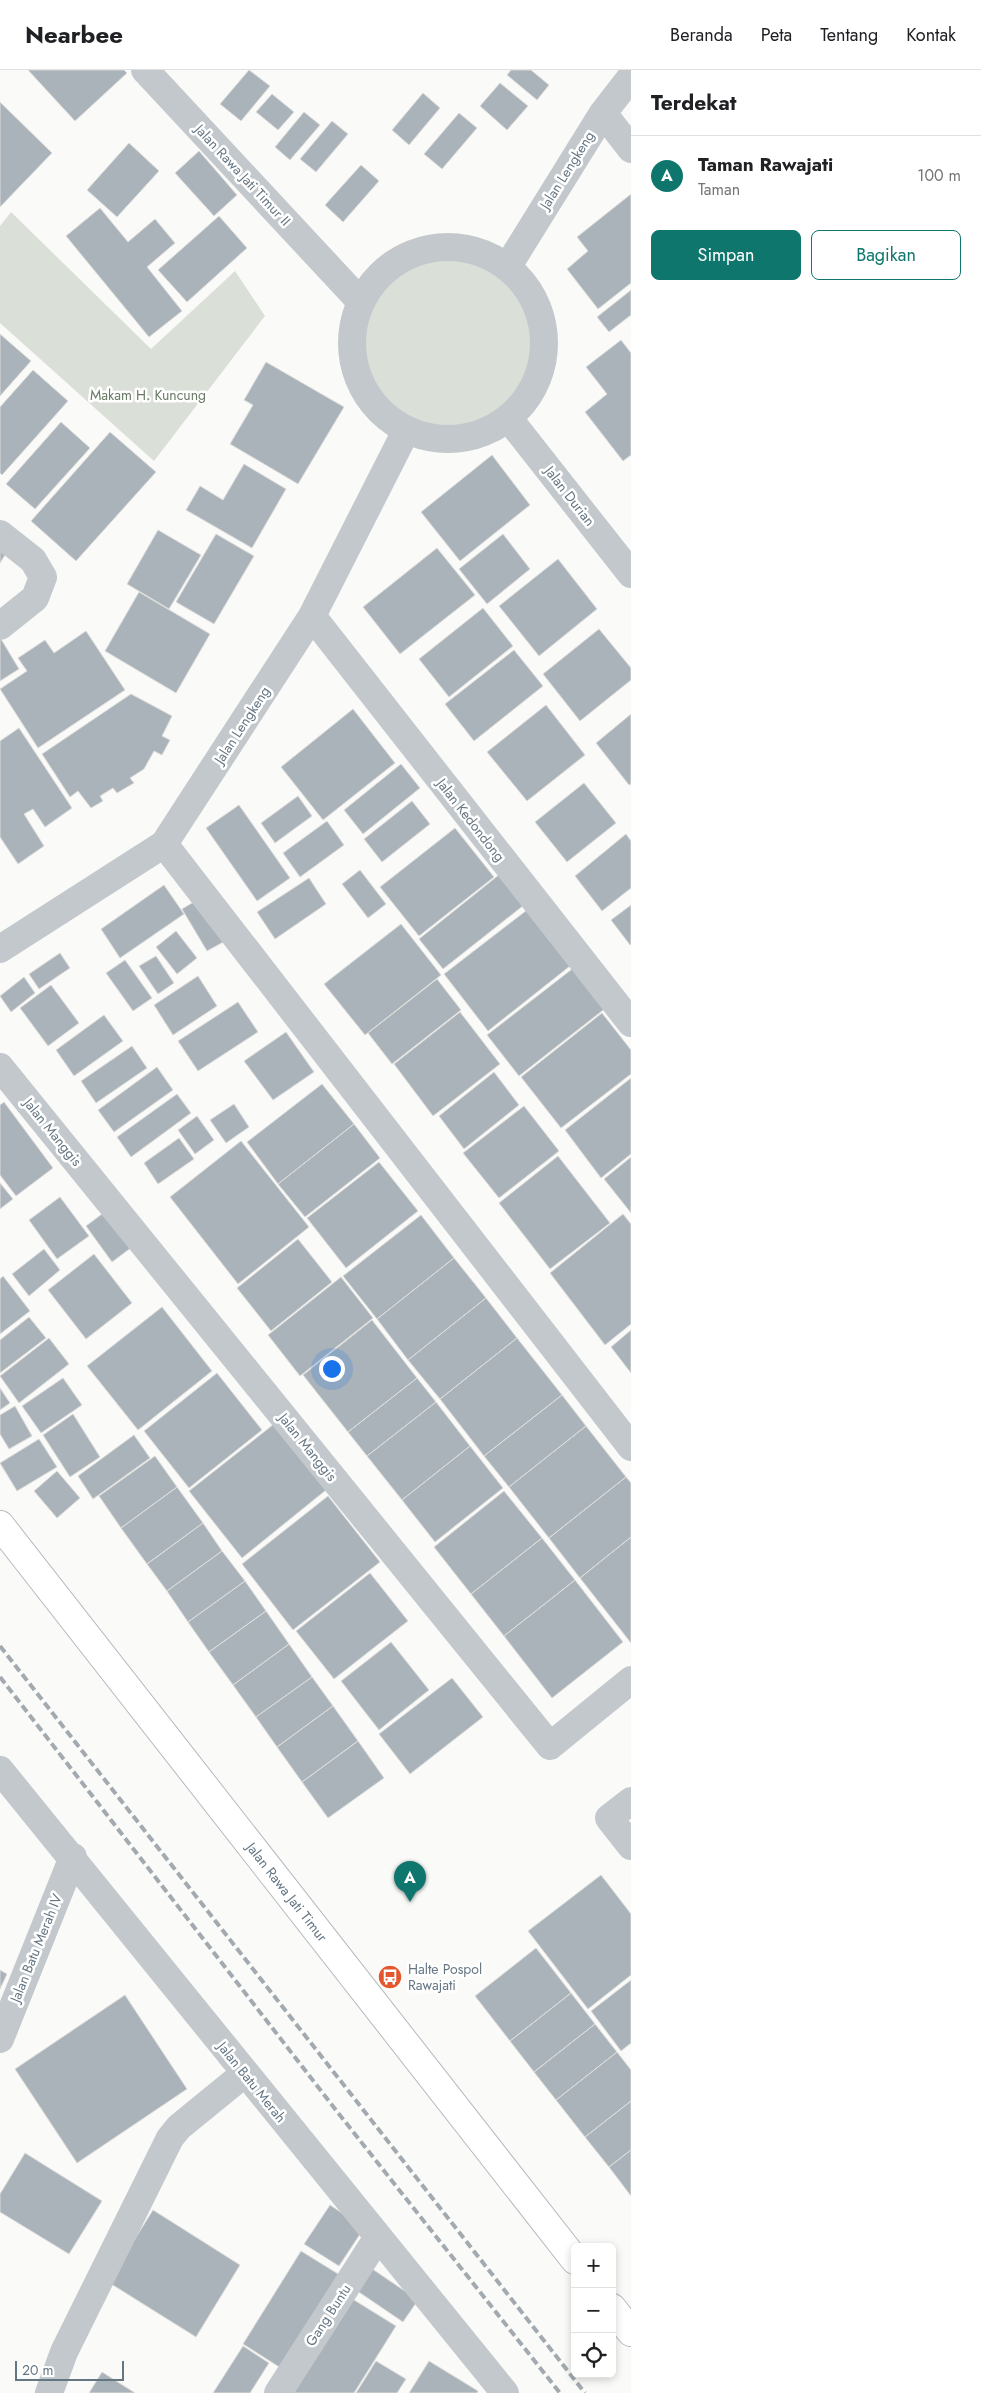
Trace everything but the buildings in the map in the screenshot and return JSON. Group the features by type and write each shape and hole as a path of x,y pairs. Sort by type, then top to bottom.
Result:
{"main road":[{"name":"Jalan Rawa Jati Timur","path":"0,1524 571,2255"},
{"path":"616,2313 631,2332"}],"street":[{"name":"Jalan Rawa Jati Timur II","path":"145,70 360,301"},
{"name":"Jalan Lengkeng","path":"508,266 602,113 631,77"},
{"path":"602,113 631,149"},
{"path":"443,246 478,250 508,266 531,292 543,325 544,360 531,392 509,419 485,433 459,440 432,439 406,431 376,409 356,376 351,338 360,301 381,273 410,254 443,246"},
{"name":"Jalan Durian","path":"509,419 631,574"},
{"name":"Jalan Lengkeng","path":"0,949 164,844 312,616 406,431"},
{"path":"0,534 33,560 43,577 36,598 0,626"},
{"name":"Jalan Kedondong","path":"312,616 631,1023"},
{"path":"164,844 631,1446"},
{"name":"Jalan Manggis","path":"0,1067 550,1746 631,1680"},
{"name":"Jalan Batu Merah","path":"0,1770 73,1857 244,2074 505,2393"},
{"path":"631,1801 609,1818 631,1846"},
{"name":"Jalan Batu Merah IV","path":"0,2039 73,1857"},
{"path":"49,2393 64,2352 170,2138 179,2127 244,2074"},
{"name":"Gang Buntu","path":"278,2393 378,2237"}],"green space":[{"name":"Makam H. Kuncung","path":"11,212 151,349 235,271 265,316 154,461 0,323 0,226"},
{"path":"439,247 457,247 485,254 502,263 516,275 528,289 537,306 544,334 544,352 537,380 528,397 516,411 502,423 485,432 457,439 439,439 411,432 394,423 368,397 356,371 352,352 352,334 359,306 368,289 394,263 420,251"}],"railway":[{"path":"0,1646 585,2393"},
{"path":"0,1677 339,2114 560,2393"}],"place":[{"name":"Taman Rawajati","path":"410,1902"},
{"name":"Halte Pospol Rawajati","path":"390,1977"}]}
